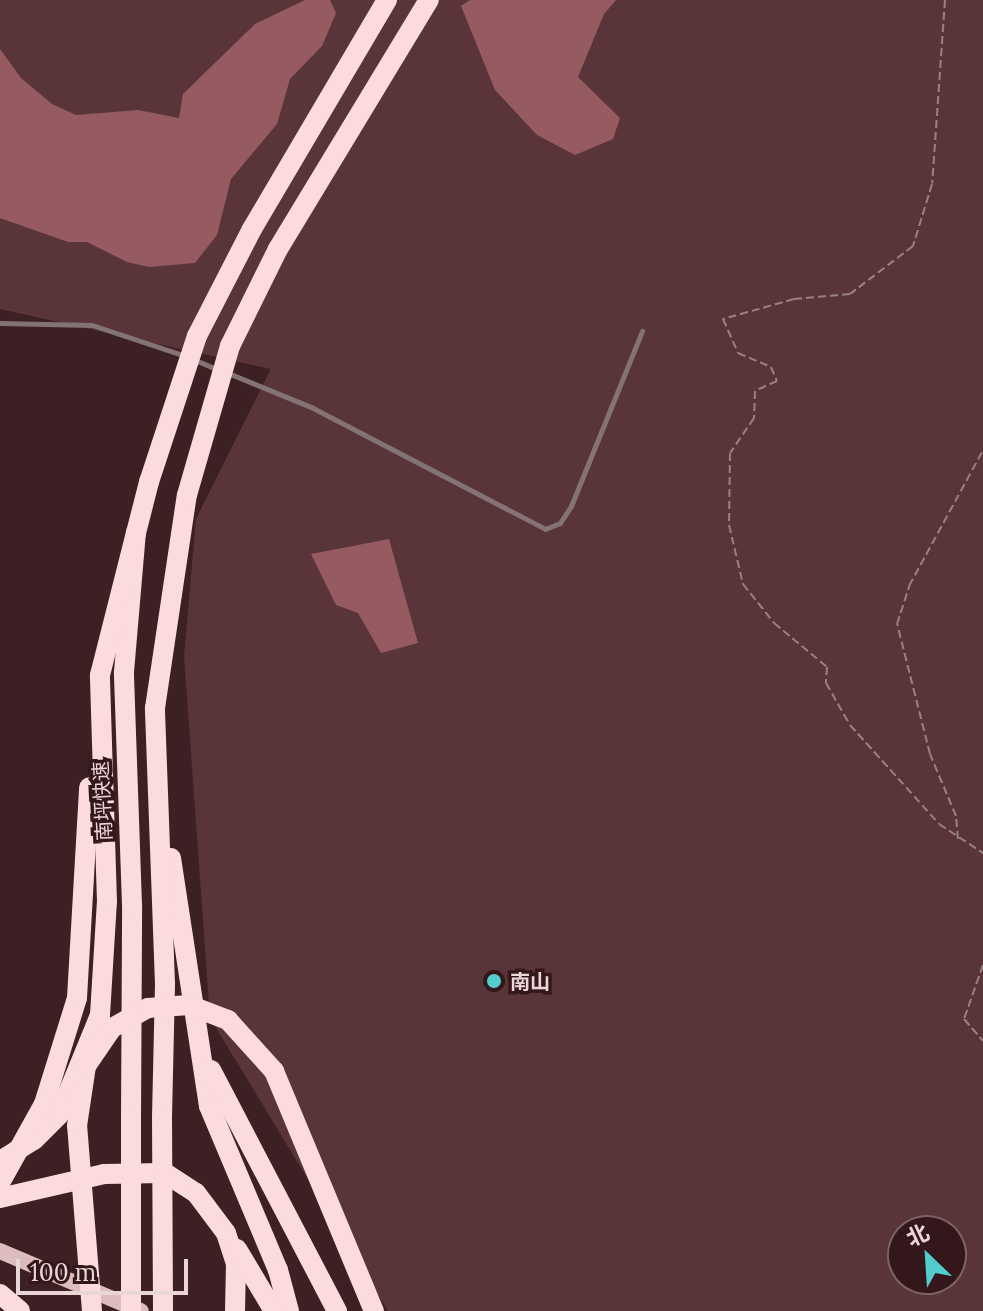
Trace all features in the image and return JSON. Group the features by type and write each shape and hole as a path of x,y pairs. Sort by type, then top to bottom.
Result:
{"highway":[{"name":"南坪快速","path":"131,1311 132,905 122,737 136,533 149,482 197,336 252,229 387,0"},
{"path":"163,1311 165,984 155,708 187,495 237,332 278,249 429,0"},
{"path":"0,1183 44,1104 77,998 90,774 105,641 136,533"},
{"path":"0,1161 34,1140 59,1115 100,1015 107,902 98,720"},
{"path":"159,808 177,879 196,1031 217,1133 278,1270 289,1311"},
{"path":"92,1311 78,1153 79,1101 86,1066 112,1028 148,1008 189,1005 228,1020 274,1071 374,1311"},
{"path":"196,1031 228,1111 337,1311"},
{"path":"0,1198 104,1174 165,1173 196,1193 226,1233 274,1311"},
{"path":"226,1233 236,1263 235,1311"},
{"path":"0,1294 20,1311"}],"main road":[{"path":"0,1251 141,1311"}],"lane":[{"path":"0,323 92,325 145,339 311,407 545,529 560,523 571,506 642,331"}],"path":[{"path":"945,0 932,184 913,246 850,294 794,299 723,319 738,353 771,367 777,381 755,391 754,418 730,453 729,525 743,584 774,623 827,667 826,683 850,725 959,840 983,853"},
{"path":"959,840 956,816 930,754 897,624 909,586 983,450"},
{"path":"983,965 964,1019 983,1041"}],"shaded area":[{"path":"0,0 983,0 983,1311 388,1311 210,1018 184,656 196,519 271,369 0,309"},
{"path":"305,0 330,0 336,13 322,46 290,79 277,124 231,179 217,235 195,263 149,267 127,262 87,242 68,242 0,218 0,49 21,78 52,104 76,115 138,110 179,118 183,94 255,24"},
{"path":"470,0 616,0 604,14 578,77 620,118 613,139 575,155 537,135 495,90 461,6"},
{"path":"389,539 418,643 381,653 358,613 336,605 311,554"}],"place":[{"name":"南山","path":"494,981"}]}
